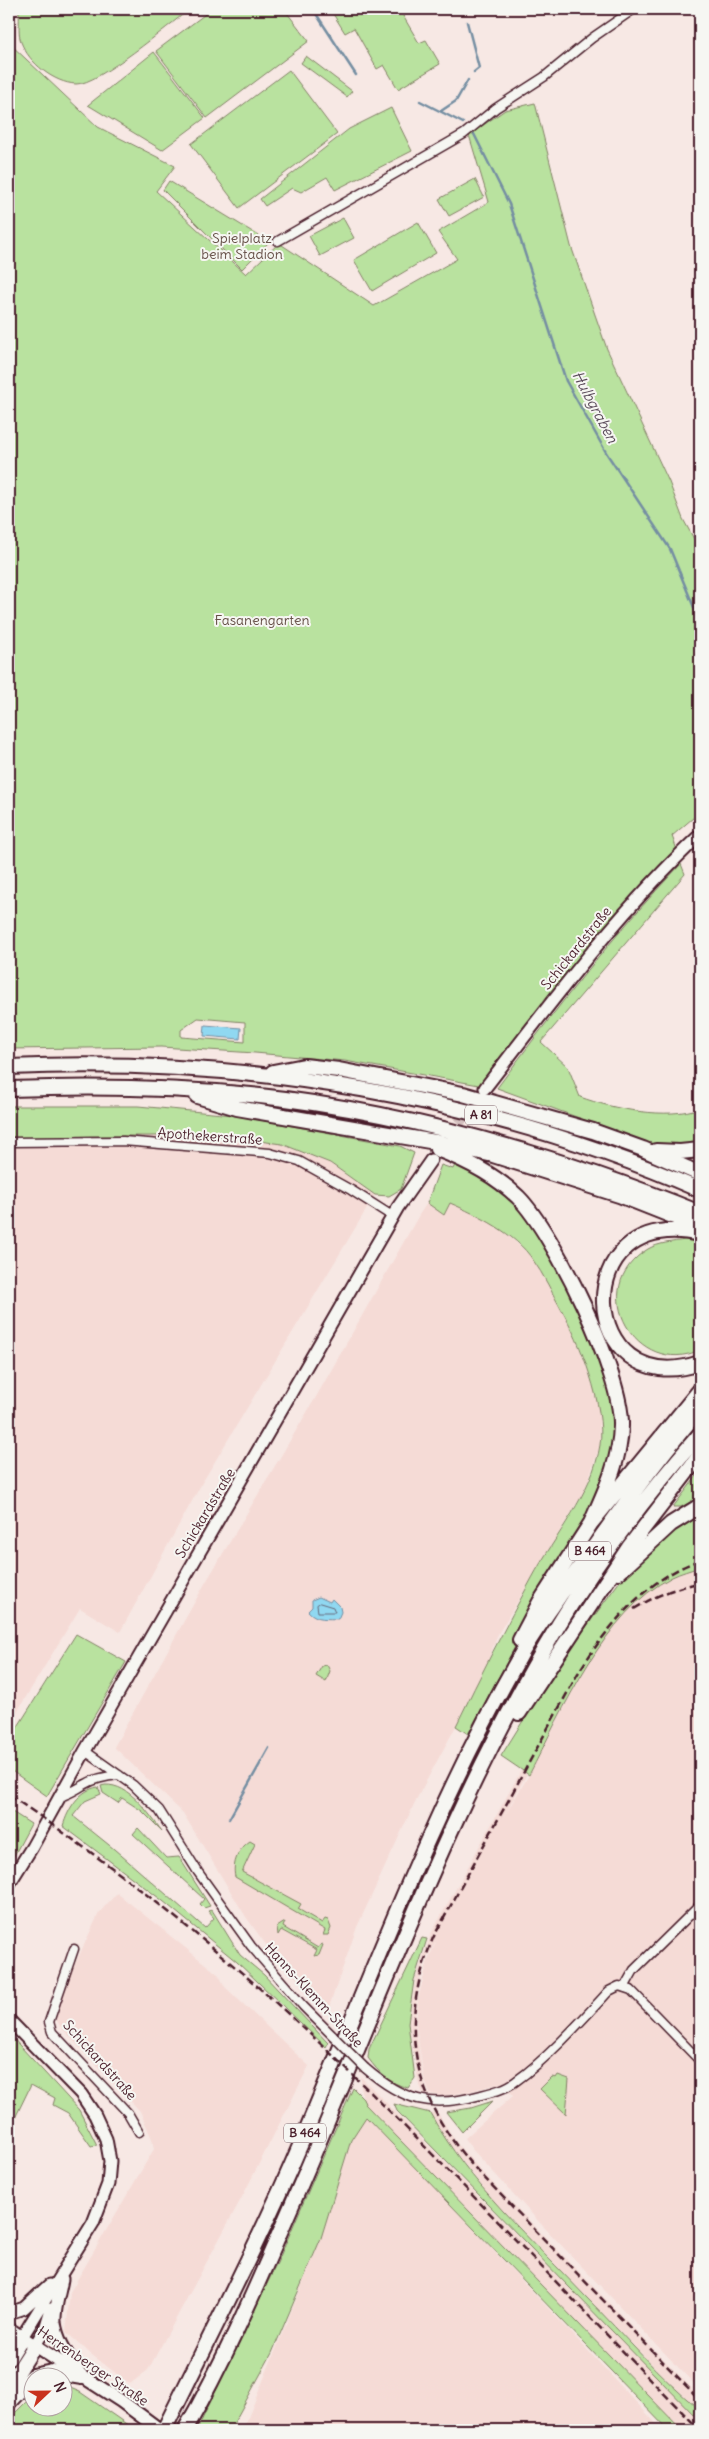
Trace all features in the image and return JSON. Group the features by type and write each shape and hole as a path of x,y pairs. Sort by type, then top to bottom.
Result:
{"highway":[{"path":"253,1074 304,1066 401,1080 525,1110 643,1149 700,1174"},
{"name":"A 81","path":"9,1068 133,1067 253,1074 371,1091 488,1117 580,1144 700,1190"},
{"name":"A 81","path":"9,1088 99,1087 180,1089 298,1101 438,1127 576,1168 700,1212"},
{"path":"180,1089 237,1108 441,1143 546,1170 626,1197 700,1227"},
{"path":"411,1139 478,1168 516,1195 544,1229 577,1295 610,1370 620,1406 620,1440 612,1475 591,1522"},
{"path":"643,1149 672,1152 700,1150"},
{"path":"700,1234 670,1230 637,1240 613,1264 607,1276 603,1297 606,1320 611,1332 626,1352 637,1360 648,1365 668,1369 688,1367 700,1363"},
{"name":"B 464","path":"495,1702 523,1634 540,1602 591,1522 700,1390"},
{"name":"B 464","path":"164,2428 224,2314 297,2153 427,1840 460,1769 495,1702 544,1616 589,1551 643,1478 700,1409"},
{"name":"B 464","path":"185,2430 227,2352 315,2152 442,1851 504,1724 559,1624 618,1539 700,1434"},
{"name":"B 464","path":"504,1724 519,1713 634,1539 700,1455"},
{"path":"606,1584 672,1524 700,1506"},
{"path":"9,2358 22,2337"},
{"path":"9,2386 35,2345"},
{"path":"72,2375 82,2377"},
{"path":"9,2402 22,2385"}],"main road":[{"name":"Herrenberger Straße","path":"9,2329 136,2412 164,2428"}],"street":[{"path":"278,241 464,134 496,108 535,83 634,9"},
{"name":"Schickardstraße","path":"485,1088 604,935 651,883 700,834"},
{"name":"Apothekerstraße","path":"9,1142 123,1141 270,1153 299,1161 351,1190 392,1216"},
{"name":"Schickardstraße","path":"9,1884 392,1216 431,1160"},
{"name":"Hanns-Klemm-Straße","path":"85,1751 119,1774 145,1795 159,1810 198,1872 251,1946 303,2006 365,2068 387,2086 414,2098 429,2101 465,2100 493,2092 515,2082 535,2065 610,1991 619,1986 625,1986"},
{"path":"59,1797 73,1794 83,1785 92,1781 119,1774"},
{"path":"700,1905 634,1970 625,1986 700,2060"},
{"name":"Schickardstraße","path":"74,1949 49,2022 52,2032 128,2113 140,2132"},
{"path":"9,2020 81,2094 96,2115 106,2139 110,2162 108,2184 103,2202 63,2272 22,2337"},
{"path":"9,2313 28,2305 63,2272"},
{"path":"35,2345 45,2330 63,2272"},
{"path":"63,2272 55,2320 63,2347 82,2377"}],"shaded area":[{"path":"91,1136 220,1136 283,1144 330,1163 375,1195 202,1483 120,1632 80,1608 9,1725 9,1139"},
{"path":"450,1202 498,1226 533,1258 567,1318 585,1362 599,1403 600,1445 585,1490 498,1634 490,1656 456,1726 416,1800 357,1927 329,2007 277,1960 246,1917 183,1813 114,1747 203,1587 316,1397 419,1215 427,1203 444,1215"},
{"path":"700,1567 700,2390 541,2224 472,2149 465,2138 513,2096 501,2083 468,2092 441,2096 430,2094 424,2078 416,2025 418,1999 428,1960 437,1940 427,1958 421,1976 417,1997 415,2023 423,2077 429,2095 424,2095 418,2081 409,2023 416,1977 431,1934 571,1680 626,1606 672,1577","holes":["593,1652 529,1775 503,1818"]},
{"path":"117,1893 219,1975 225,1987 309,2066 241,2199 148,2370 130,2384 66,2332 70,2292 154,2149 152,2139 140,2111 60,2026 56,2019 69,1977 99,1913"},
{"path":"361,2077 700,2421 700,2430 682,2430 365,2104 361,2091"},
{"path":"437,2112 458,2145 481,2171 700,2397 700,2410 667,2380 493,2200 444,2138 430,2113"},
{"path":"366,2116 662,2430 243,2430 321,2238 351,2140"}],"green space":[{"path":"18,9 190,9 116,65 86,82 76,84 51,76 30,57 20,38"},
{"path":"212,9 284,9 309,41 207,118 156,51"},
{"path":"330,9 399,9 419,43 426,40 440,64 398,89 384,65 377,69 354,28 345,33"},
{"name":"Fasanengarten","path":"9,43 98,127 175,166 156,191 246,274 279,243 374,306 457,259 438,232 489,202 469,135 505,110 535,103 571,246 607,349 669,482 683,519 700,550 700,812 672,836 677,850 599,937 479,1085 345,1061 255,1053 161,1047 9,1049","holes":["198,1018 245,1022 245,1042 181,1037 181,1030"]},
{"path":"154,52 205,118 162,150 88,105"},
{"path":"306,56 352,91 347,97 301,63"},
{"path":"289,70 337,134 239,208 191,144"},
{"path":"391,108 412,151 335,190 327,177 301,192 292,188 265,206 260,199 349,129"},
{"path":"475,179 484,197 449,216 439,199"},
{"name":"Spielplatz beim Stadion","path":"169,181 269,242 242,269 163,190"},
{"path":"343,218 354,238 320,256 309,236"},
{"path":"418,222 436,253 372,291 354,260"},
{"path":"681,864 685,874 541,1042 568,1067 580,1097 640,1112 672,1113 700,1108 700,1146 657,1145 497,1088 586,973"},
{"path":"9,1106 138,1106 233,1115 400,1146 414,1153 401,1189 389,1196 375,1195 330,1163 282,1144 220,1136 91,1136 9,1139"},
{"path":"457,1161 499,1184 543,1233 603,1360 618,1423 603,1490 559,1565 468,1734 456,1726 532,1578 572,1514 590,1480 600,1445 601,1430 595,1394 583,1356 568,1323 533,1260 517,1242 484,1219 450,1203 444,1215 427,1203 441,1165 453,1169"},
{"path":"685,1240 700,1243 700,1350 677,1356 656,1352 639,1341 626,1325 619,1306 620,1285 629,1266 648,1249 661,1244"},
{"path":"700,1472 700,1497 681,1507 673,1507"},
{"path":"700,1511 700,1567 672,1577 648,1593 626,1614 606,1638 571,1693 529,1775 501,1756 554,1671 625,1574 657,1542"},
{"path":"76,1634 126,1662 47,1796 9,1769 9,1729 17,1728"},
{"path":"327,1665 330,1671 326,1682 316,1676 322,1666"},
{"path":"101,1786 114,1786 130,1794 162,1831 142,1811 122,1798 118,1803 103,1793"},
{"path":"98,1787 101,1794 85,1801 73,1816 205,1928 214,1918 208,1911 212,1910 240,1955 264,1975 328,2043 326,2047 237,1962 163,1901 63,1826 75,1801 85,1792"},
{"path":"9,1810 31,1824 9,1865"},
{"path":"138,1828 166,1858 179,1857 210,1906 204,1908 200,1904 204,1899 133,1834"},
{"path":"250,1841 255,1844 242,1872 301,1904 298,1909 322,1923 325,1919 328,1920 331,1928 328,1935 323,1935 325,1930 235,1877 234,1867 239,1852"},
{"path":"285,1922 283,1927 318,1948 321,1944 323,1945 319,1955 314,1956 317,1950 281,1930 278,1935 277,1927"},
{"path":"422,1938 427,1939 414,1980 408,2023 415,2078 408,2088 385,2077 368,2058 369,2049"},
{"path":"9,2034 79,2110 97,2145 91,2146 68,2113 53,2105 55,2098 31,2085 15,2118 9,2150"},
{"path":"558,2075 569,2079 566,2114 540,2089 552,2077 556,2078"},
{"path":"353,2088 363,2098 365,2104 682,2430 668,2430 366,2117 351,2140 321,2238 272,2353 230,2430 197,2430 278,2261"},
{"path":"493,2101 462,2132 446,2112 471,2108"},
{"path":"394,2104 430,2113 463,2164 502,2210 656,2370 700,2410 700,2421 397,2111"},
{"path":"72,2389 80,2392 135,2430 9,2430 9,2419 22,2406 22,2416 72,2416"}],"water":[{"path":"205,1025 241,1028 240,1039 204,1036"},
{"path":"319,1597 330,1602 332,1599 340,1607 341,1612 338,1619 319,1618 308,1611 312,1607 312,1600"}],"waterway":[{"name":"Hulbgraben","path":"313,9 356,75"},
{"path":"467,22 479,68 474,72"},
{"path":"441,111 456,101 468,80"},
{"name":"Hulbgraben","path":"420,101 463,123"},
{"name":"Hulbgraben","path":"474,134 509,204 566,381 607,454 670,549 700,622"},
{"path":"229,1819 269,1748"}],"tunnel":[{"path":"449,1136 482,1093"}],"railway":[{"path":"700,1560 680,1568 645,1592 614,1623 577,1675 433,1938 422,1970 416,2000 414,2029 416,2058 424,2085 435,2112 451,2138 472,2165 700,2400"},
{"path":"634,1609 666,1593 700,1583"},
{"path":"9,1795 92,1853 173,1915 289,2014 468,2190 700,2430"}]}
